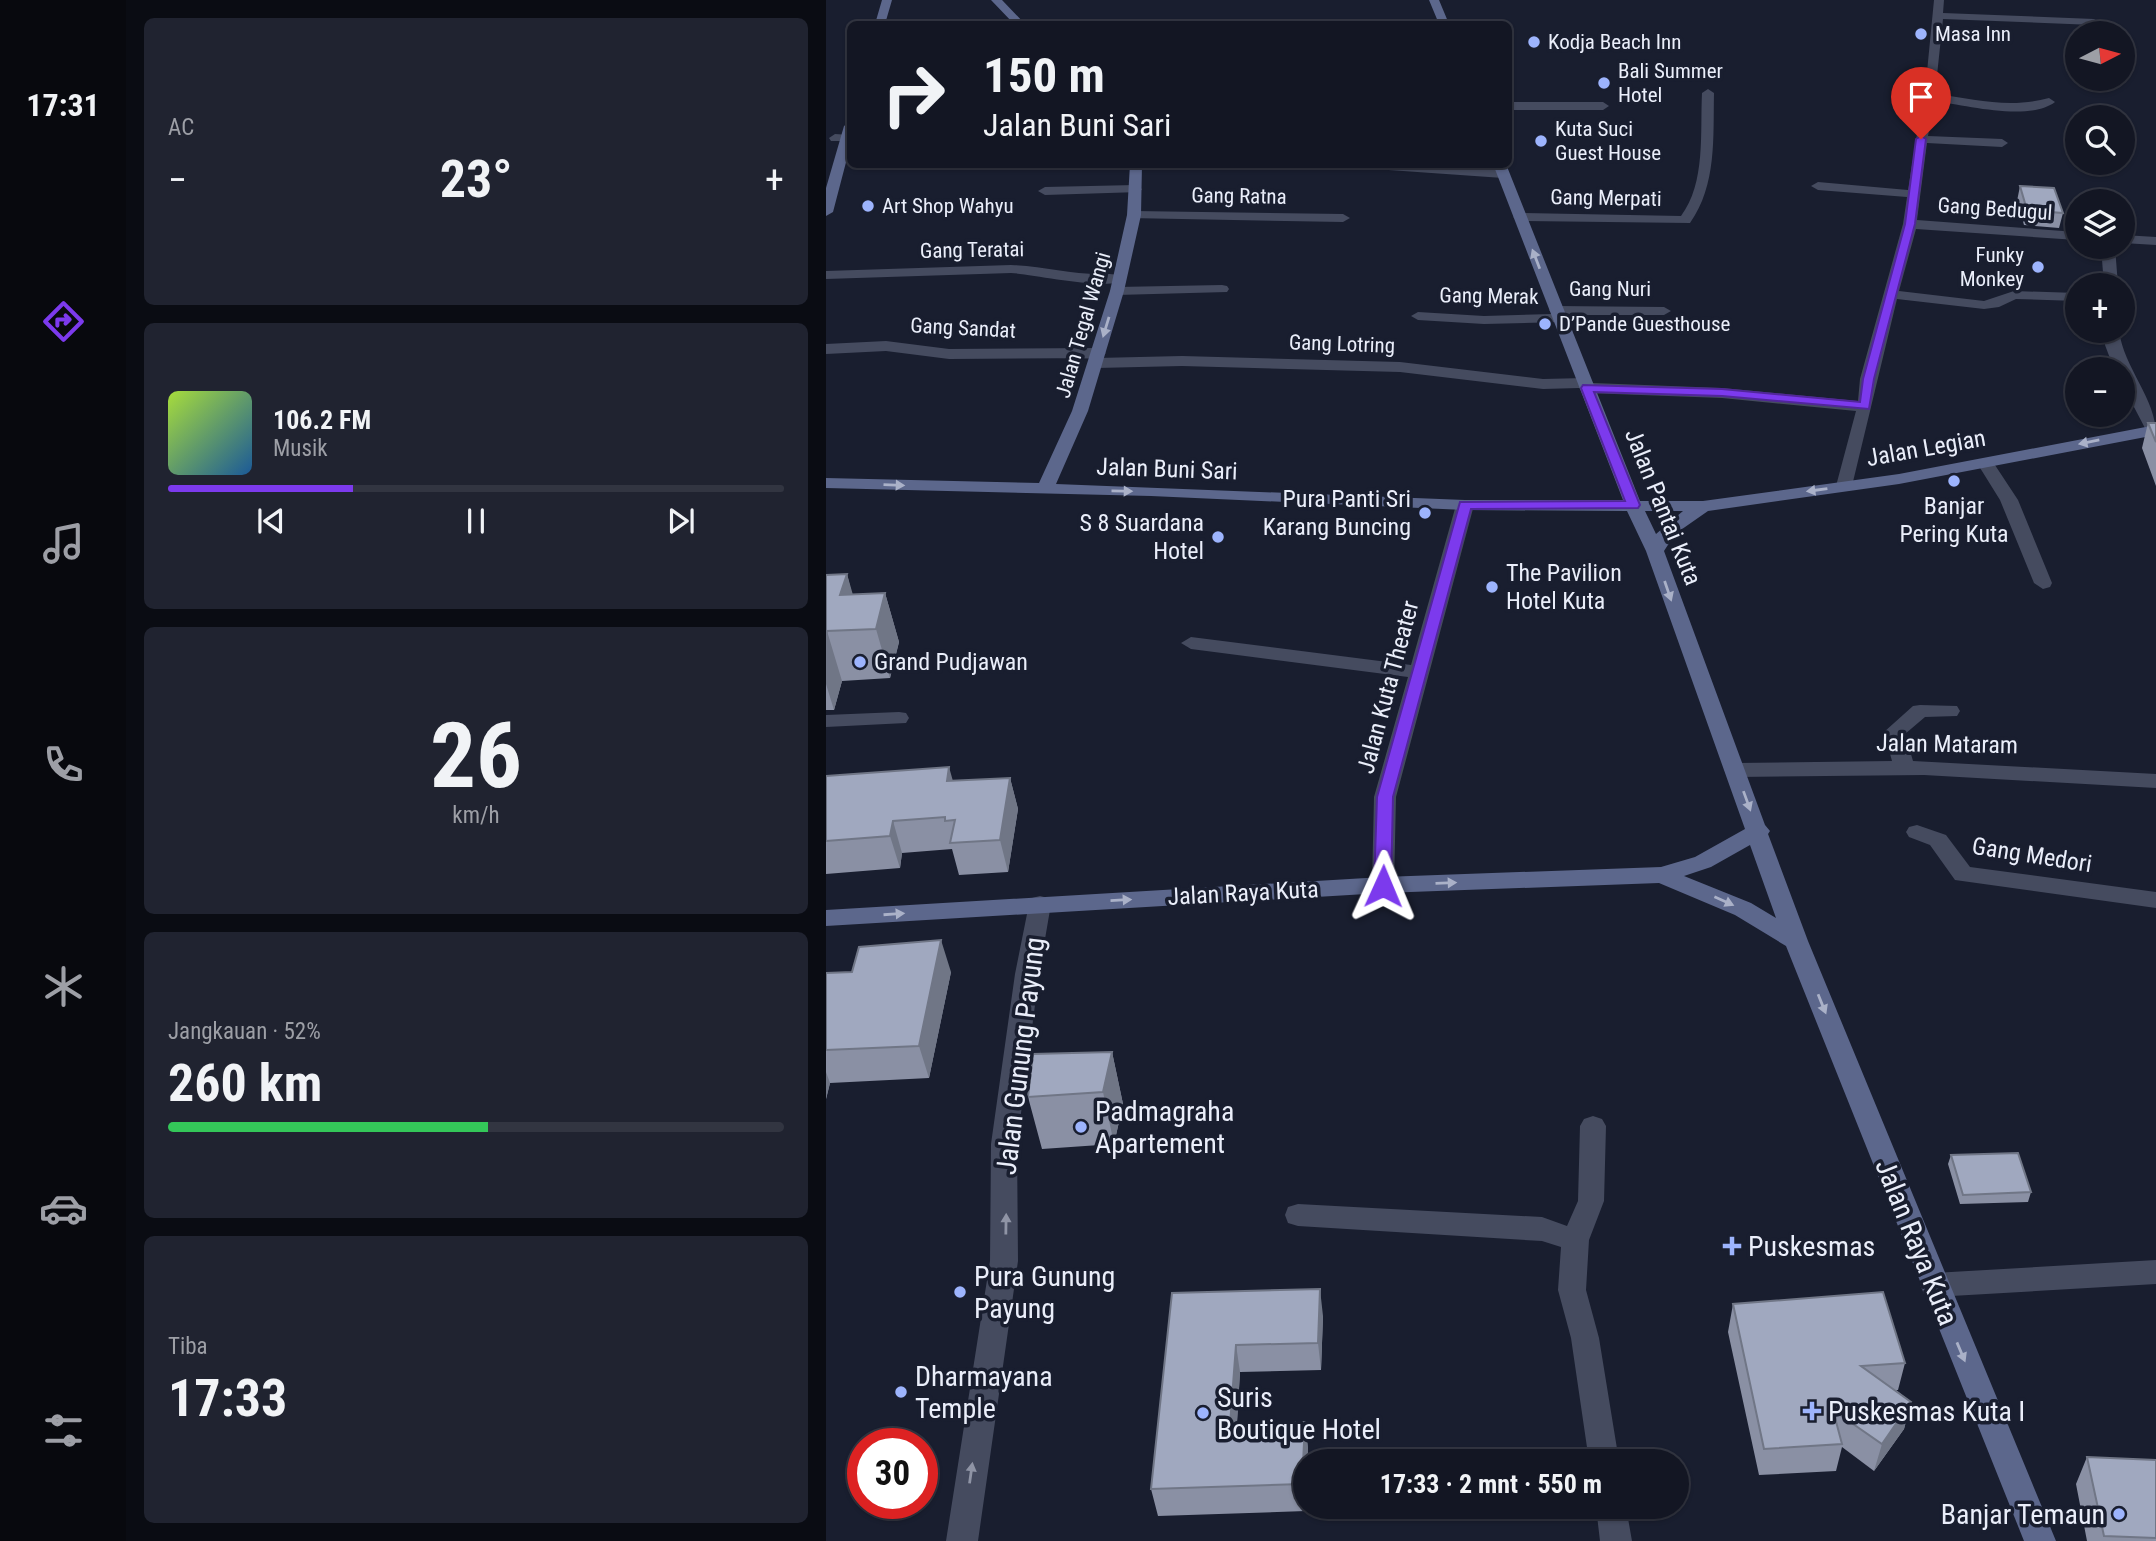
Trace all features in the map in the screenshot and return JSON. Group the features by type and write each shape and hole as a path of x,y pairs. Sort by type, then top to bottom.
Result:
{"main road":[{"path":"881,21 887,0"},
{"path":"996,0 1017,21"},
{"path":"1434,0 1443,21"},
{"path":"826,212 844,134"},
{"name":"Jalan Tegal Wangi","path":"1045,490 1080,411 1118,285 1134,215 1136,168"},
{"name":"Jalan Pantai Kuta","path":"1501,169 1633,505 1654,551 1685,641 1759,831"},
{"name":"Jalan Legian","path":"1633,505 1703,506 1845,486 1985,463 2155,430"},
{"name":"Jalan Buni Sari","path":"826,483 1151,491 1465,505 1633,505"},
{"path":"1654,551 1668,531 1703,506"},
{"name":"Jalan Raya Kuta","path":"826,918 1383,886 1661,875 1703,862 1759,831 1796,941 2040,1541"},
{"name":"Jalan Raya Kuta","path":"1661,875 1743,909 1796,941"}],"street":[{"path":"1845,486 1865,407 1868,379 1910,224 1937,45 1939,0"},
{"path":"1937,16 2068,21"},
{"name":"Gang Merpati","path":"1520,217 1685,220 1692,212 1700,190 1708,93"},
{"path":"1929,97 2008,113 2049,102"},
{"path":"1512,106 1603,106"},
{"path":"1921,139 2002,143"},
{"path":"1473,168 1501,169"},
{"path":"1818,186 1914,194"},
{"path":"1045,191 1135,188"},
{"name":"Gang Ratna","path":"1134,215 1343,218"},
{"name":"Gang Bedugul","path":"1910,224 2065,235"},
{"path":"2135,240 2156,241"},
{"name":"Gang Teratai","path":"826,275 1011,269 1035,270 1118,285 1222,289"},
{"path":"1891,293 1984,305 1994,304 2014,295 2065,297"},
{"name":"Gang Nuri","path":"1558,314 1664,311"},
{"name":"Gang Merak","path":"1418,316 1484,320 1558,314"},
{"name":"Gang Sandat","path":"826,349 886,346 963,354 1097,358"},
{"name":"Gang Lotring","path":"1097,358 1413,368 1530,383 1722,393 1865,407"},
{"path":"2135,394 2155,430"},
{"path":"1985,463 2013,509 2043,583"},
{"name":"Jalan Kuta Theater","path":"1383,886 1385,797 1465,505"},
{"path":"1191,643 1419,672"},
{"path":"1904,768 1894,732 1920,711 1950,711"},
{"path":"826,721 899,718"},
{"name":"Jalan Mataram","path":"1736,771 1904,768 2156,781"},
{"name":"Gang Medori","path":"1917,832 1938,840 1963,874 2156,900"},
{"name":"Jalan Gunung Payung","path":"962,1541 1004,1261 1004,1144 1027,974 1040,904"},
{"path":"1593,1126 1591,1201 1575,1240 1572,1290 1585,1338 1602,1449"},
{"path":"1298,1215 1542,1229 1575,1240"},
{"path":"1934,1285 2156,1272"},
{"path":"1613,1519 1616,1541"}],"building":[{"path":"2020,186 2054,188 2063,213 2027,210"},
{"path":"2148,423 2156,423 2156,442"},
{"path":"847,574 840,595 885,593 876,629 827,631 826,635 826,575"},
{"path":"949,767 947,781 1010,778 1000,840 950,843 955,820 945,821 945,817 893,821 890,836 826,841 826,776"},
{"path":"941,940 919,1046 826,1050 826,973 852,972 859,947"},
{"path":"1112,1052 1103,1092 1028,1097 1033,1054"},
{"path":"2018,1153 2031,1192 1963,1195 1951,1155"},
{"name":"Suris Boutique Hotel","path":"1320,1289 1318,1343 1236,1345 1230,1425 1305,1422 1304,1449 1293,1449 1293,1484 1151,1489 1172,1293"},
{"name":"Puskesmas Kuta I","path":"1883,1292 1905,1363 1861,1366 1911,1402 1882,1444 1833,1410 1842,1444 1764,1449 1733,1304"},
{"name":"Banjar Temaun","path":"2087,1457 2156,1460 2156,1538 2104,1536"}],"place":[{"name":"Masa Inn","path":"1921,34"},
{"name":"Kodja Beach Inn","path":"1534,42"},
{"name":"Bali Summer Hotel","path":"1604,83"},
{"name":"Kuta Suci Guest House","path":"1541,141"},
{"name":"Art Shop Wahyu","path":"868,206"},
{"name":"Funky Monkey","path":"2038,267"},
{"name":"D’Pande Guesthouse","path":"1545,324"},
{"name":"Banjar Pering Kuta","path":"1954,481"},
{"name":"Pura Panti Sri Karang Buncing","path":"1425,513"},
{"name":"S 8 Suardana Hotel","path":"1218,537"},
{"name":"The Pavilion Hotel Kuta","path":"1492,587"},
{"name":"Grand Pudjawan","path":"860,662"},
{"name":"Padmagraha Apartement","path":"1081,1127"},
{"name":"Puskesmas","path":"1732,1246"},
{"name":"Pura Gunung Payung","path":"960,1292"},
{"name":"Dharmayana Temple","path":"901,1392"},
{"name":"Puskesmas Kuta I","path":"1812,1411"},
{"name":"Suris Boutique Hotel","path":"1203,1413"},
{"name":"Banjar Temaun","path":"2119,1514"}],"route":[{"path":"1383,886 1385,797 1465,505 1633,505 1587,388 1722,393 1865,407 1868,379 1910,224 1921,139"}]}
